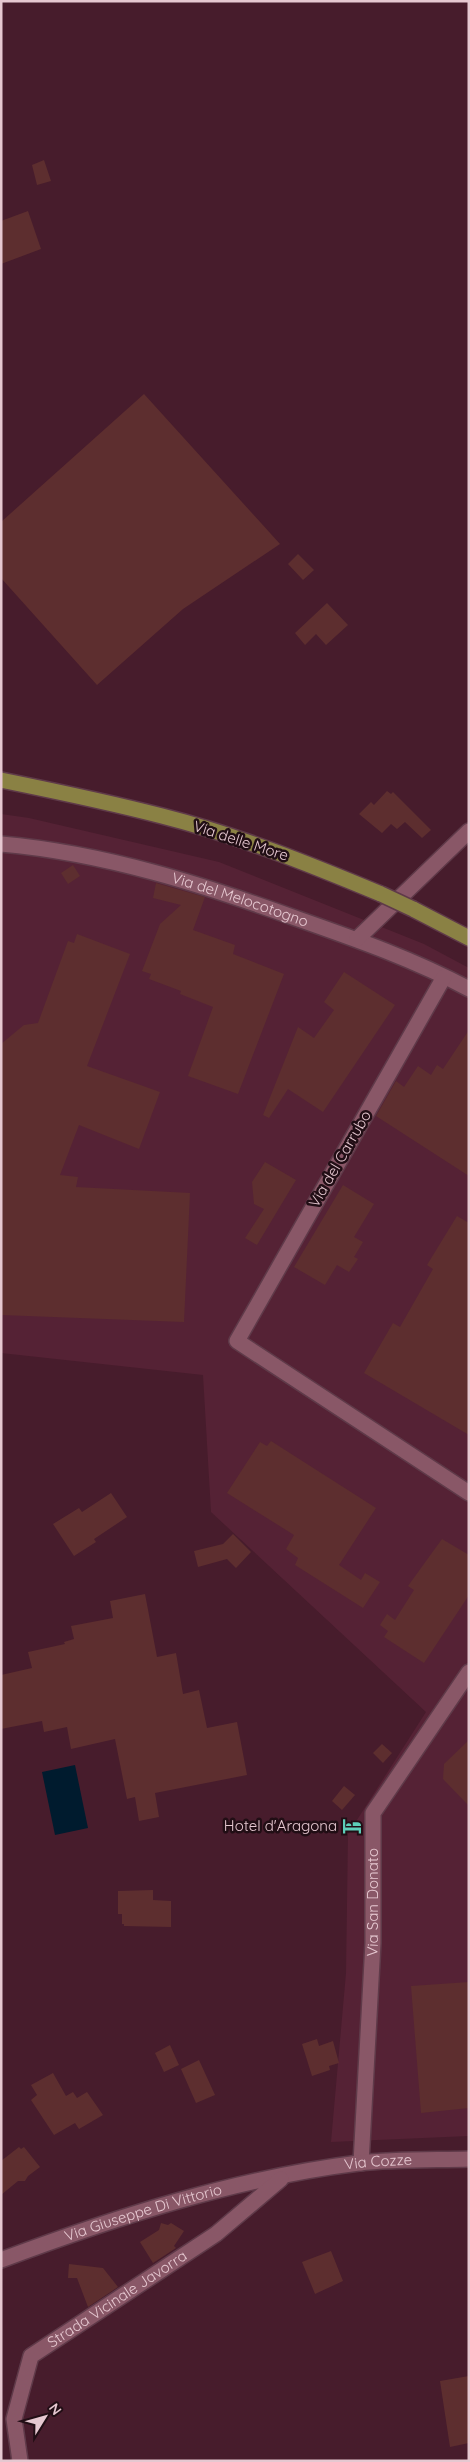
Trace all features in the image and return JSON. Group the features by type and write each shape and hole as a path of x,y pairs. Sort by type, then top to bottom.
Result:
{"main road":[{"name":"Via delle More","path":"1,780 162,816 237,838 316,867 381,894 469,938"}],"street":[{"path":"357,940 469,831"},
{"name":"Via del Melocotogno","path":"1,844 52,848 159,873 357,940 469,989"},
{"name":"Via del Carrubo","path":"444,977 237,1341 469,1493"},
{"name":"Via San Donato","path":"361,2163 373,1943 372,1813 469,1672"},
{"name":"Via Cozze","path":"288,2174 361,2163 469,2159"},
{"name":"Via Giuseppe Di Vittorio","path":"1,2260 50,2242 202,2195 288,2174"},
{"name":"Strada Vicinale Javorra","path":"20,2461 14,2419 31,2356 216,2234 272,2185 288,2174"}],"shaded area":[{"path":"1,814 29,818 219,862 424,944 469,968 469,2136 331,2142 346,1973 348,1834 426,1712 211,1512 203,1375 1,1353"}],"water":[{"path":"75,1765 88,1828 55,1835 42,1772"}],"building":[{"path":"44,160 51,181 37,185 32,165"},
{"path":"28,211 41,249 1,264 1,221"},
{"path":"144,394 280,544 183,609 97,685 1,578 1,522"},
{"path":"298,554 314,570 303,580 288,564"},
{"path":"327,603 348,625 326,645 316,634 305,645 295,633"},
{"path":"387,791 391,794 393,792 431,830 422,838 405,822 397,829 391,824 382,833 359,814 371,802 374,805"},
{"path":"73,865 80,876 68,884 61,873"},
{"path":"156,883 205,897 193,930 235,945 233,954 284,974 238,1094 188,1076 213,1007 180,994 181,991 149,979 151,974 142,971 160,924 181,905 153,898"},
{"path":"77,934 130,954 87,1066 160,1092 139,1149 79,1125 60,1175 78,1177 76,1187 190,1193 184,1322 1,1315 1,1044 24,1025 38,1023 68,941 74,943"},
{"path":"344,972 395,1005 323,1112 288,1089 269,1118 263,1115 298,1027 314,1038 334,1010 324,1002"},
{"path":"469,1030 469,1176 376,1116 396,1081 404,1087 418,1066 431,1075 437,1065 443,1069"},
{"path":"265,1162 296,1180 257,1245 245,1238 264,1209 254,1204 252,1182"},
{"path":"343,1185 374,1204 354,1237 363,1242 354,1257 358,1259 349,1272 337,1265 325,1285 294,1267"},
{"path":"457,1216 469,1223 469,1435 364,1373 393,1323 400,1327 433,1269 427,1265"},
{"path":"271,1441 376,1508 339,1565 361,1580 365,1573 380,1582 363,1608 295,1565 298,1558 286,1549 294,1535 227,1493 260,1442 267,1446"},
{"path":"111,1493 127,1517 94,1539 96,1542 74,1556 53,1524 79,1508 82,1512"},
{"path":"233,1534 251,1552 236,1568 227,1559 198,1567 194,1551 223,1544"},
{"path":"442,1539 469,1555 469,1595 424,1663 384,1637 388,1631 380,1625 387,1614 395,1620 414,1590 408,1586"},
{"path":"145,1594 157,1657 176,1653 183,1694 199,1690 207,1728 237,1722 247,1775 155,1793 159,1817 139,1821 135,1797 127,1799 115,1739 71,1749 67,1727 44,1732 42,1721 1,1729 1,1675 32,1668 28,1652 65,1644 64,1642 74,1639 71,1626 113,1618 110,1601"},
{"path":"469,1740 469,1806 443,1779 444,1764"},
{"path":"382,1744 392,1753 383,1763 373,1753"},
{"path":"344,1786 355,1795 342,1810 332,1801"},
{"path":"153,1890 153,1900 171,1901 171,1927 124,1926 122,1924 122,1914 118,1914 118,1891"},
{"path":"469,1982 469,2108 421,2113 411,1986"},
{"path":"317,2039 319,2046 333,2041 339,2063 329,2066 330,2070 312,2076 302,2044"},
{"path":"170,2045 179,2065 164,2072 155,2053"},
{"path":"199,2060 215,2095 196,2103 181,2069"},
{"path":"53,2073 66,2096 73,2092 77,2098 87,2092 103,2115 79,2129 75,2123 54,2135 31,2100 37,2095 31,2085"},
{"path":"19,2147 21,2149 24,2147 40,2167 28,2176 25,2181 18,2181 1,2195 1,2161"},
{"path":"161,2223 168,2225 171,2223 184,2231 174,2246 176,2248 153,2263 140,2242 159,2230"},
{"path":"331,2251 343,2281 315,2294 302,2262"},
{"path":"69,2264 103,2268 118,2287 88,2307 77,2278 68,2278"},
{"path":"469,2376 469,2443 450,2447 440,2381"}],"place":[{"name":"Hotel d'Aragona","path":"352,1826"}]}
